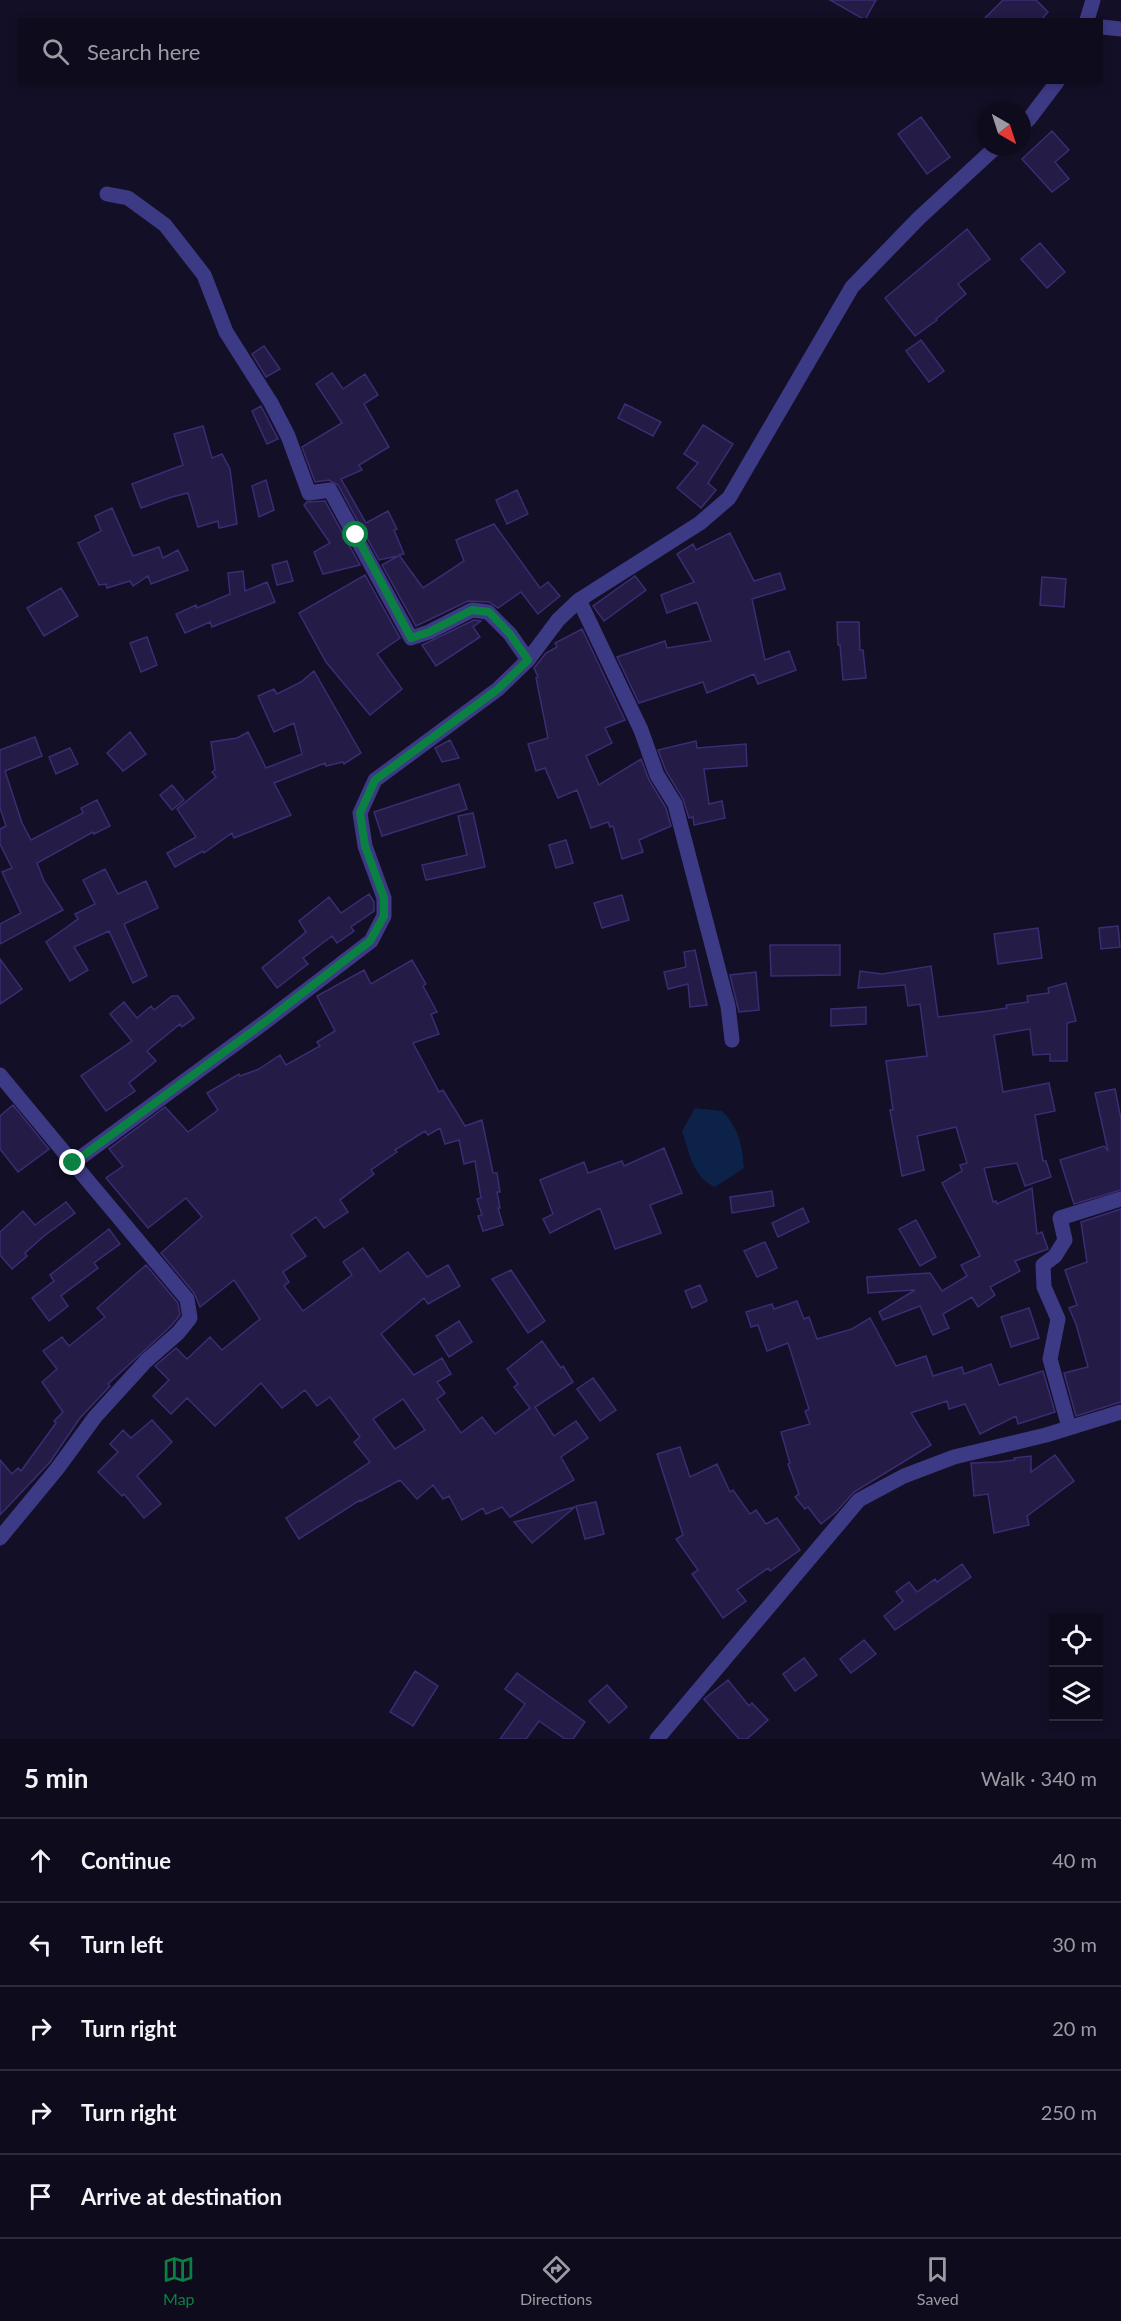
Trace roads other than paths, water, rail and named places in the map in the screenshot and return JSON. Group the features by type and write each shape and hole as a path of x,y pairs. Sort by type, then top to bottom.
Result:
{"street":[{"path":"1088,18 1094,0"},
{"path":"1103,27 1121,29"},
{"path":"1031,116 1055,84"},
{"path":"73,1163 265,1022 370,941 384,916 384,898 365,846 360,813 375,780 498,689 528,660 558,620 579,600 700,523 729,498 852,287 919,218 986,156"},
{"path":"107,194 128,198 165,225 204,275 226,332 271,403 288,436 309,493 330,490 411,638 429,632 472,610 489,612 510,634 528,660"},
{"path":"579,600 641,730 657,775 675,804 728,1006 732,1040"},
{"path":"0,1075 187,1299 190,1318 178,1333 146,1361 95,1417 57,1469 0,1538"},
{"path":"1068,1427 1050,1359 1058,1319 1044,1287 1043,1265 1055,1256 1065,1240 1060,1218 1121,1199"},
{"path":"657,1739 859,1500 904,1476 954,1457 1121,1412"}],"water":[{"path":"695,1108 722,1111 736,1130 741,1144 744,1168 715,1187 697,1171 682,1131"}]}
